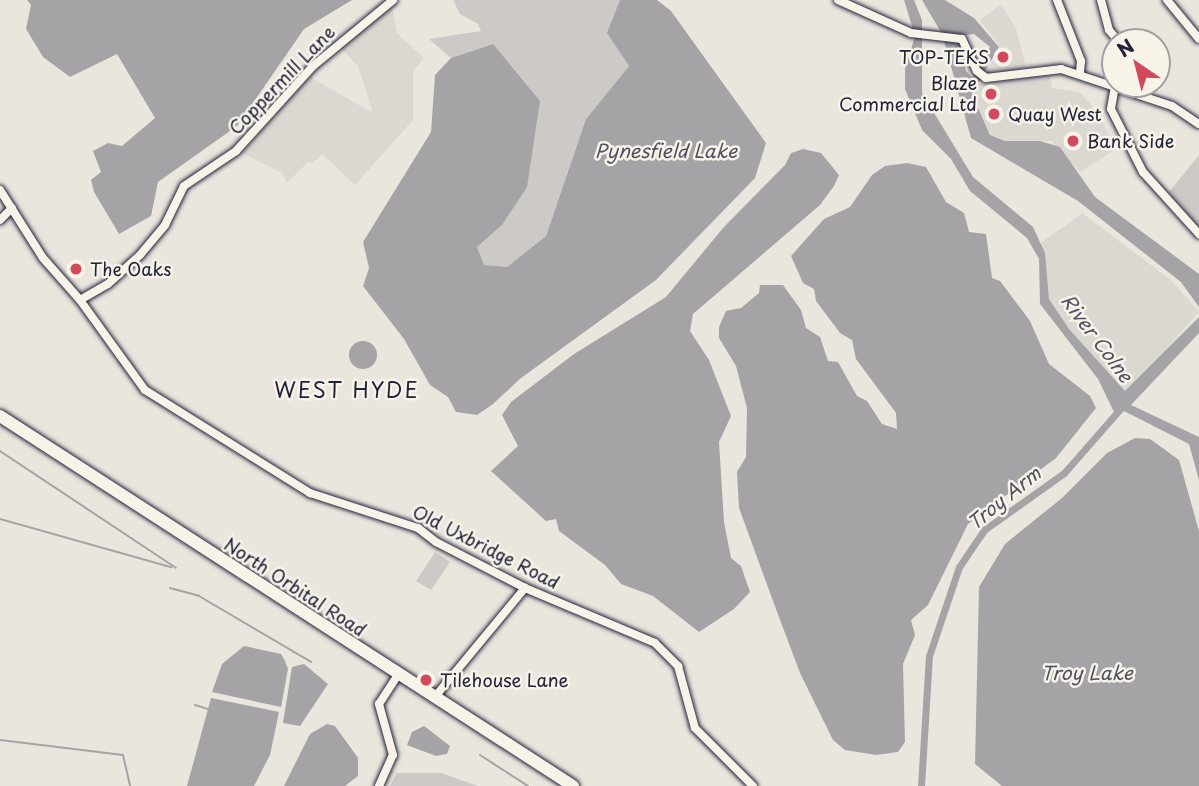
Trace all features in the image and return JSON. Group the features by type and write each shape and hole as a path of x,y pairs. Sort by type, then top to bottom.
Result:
{"main road":[{"name":"North Orbital Road","path":"0,416 573,786"}],"street":[{"name":"Coppermill Lane","path":"80,300 129,267 165,225 184,186 236,151 313,66 393,0"},
{"path":"838,0 913,33 936,38 962,39 981,74 998,78 1042,69 1080,73 1101,81"},
{"path":"1057,0 1081,61 1080,73"},
{"path":"1101,0 1108,28"},
{"path":"1167,0 1199,39"},
{"path":"1113,98 1111,109 1143,172 1199,234"},
{"path":"1150,98 1172,106 1199,124"},
{"name":"Old Uxbridge Road","path":"0,190 43,258 80,300 138,384 228,444 310,493 418,528 436,542 525,588 655,643 677,666 695,728 753,786"},
{"path":"0,220 12,208"},
{"path":"434,698 525,588"},
{"path":"379,786 393,755 379,704 398,675"}],"shaded area":[{"path":"453,0 620,0 608,33 629,66 586,119 546,236 507,267 483,265 477,247 502,225 493,44 451,58 429,39 481,31 478,24 460,14"},
{"path":"1001,4 1016,28 1026,67 994,78 986,72 1001,48 980,20"},
{"path":"392,7 397,33 424,58 413,71 413,120 355,185 322,154 312,164 308,162 287,183 282,173 242,153 310,77 373,113 358,66 340,47"},
{"path":"1049,73 1052,88 1079,92 1089,102 1118,148 1080,172 1052,141 1005,141 991,135 972,94 979,84"},
{"path":"1199,155 1199,228 1169,192"},
{"path":"1082,213 1172,281 1199,312 1130,390 1125,392 1069,329 1049,299 1041,243"},
{"path":"435,552 450,562 431,590 416,581"},
{"path":"397,773 441,773 478,786 390,786"}],"water":[{"path":"27,0 352,0 304,29 237,126 158,182 151,216 119,234 94,192 91,180 101,172 93,151 108,143 122,146 155,118 117,54 70,77 43,57 26,29 31,5"},
{"name":"Pynesfield Lake","path":"620,0 657,0 671,11 766,143 755,178 656,280 521,378 477,415 456,412 448,397 430,385 404,339 363,286 369,268 363,242 431,132 435,75 451,58 493,44 540,101 527,187 502,225 477,247 484,265 507,267 546,236 586,119 629,66 607,33"},
{"path":"904,0 914,0 922,20 922,93 973,177 1033,227 1045,253 1049,299 1069,329 1125,391 1199,317 1199,333 1131,405 1199,437 1199,480 1189,444 1124,411 1115,414 1098,379 1040,304 1039,259 1027,238 970,191 951,159 922,130 905,89 905,69 915,36"},
{"path":"922,0 945,0 974,18 999,47 972,94 990,135 1005,141 1040,141 1060,147 1095,197 1199,274 1199,307 1181,282 1078,201 971,138 942,34","holes":["974,34 990,47 972,77 966,71 958,36"]},
{"path":"803,149 821,153 839,175 834,186 820,205 693,314 690,331 709,360 731,416 719,442 724,522 731,558 741,566 750,592 734,609 699,632 653,596 621,584 605,565 559,531 556,519 546,521 491,471 518,446 502,415 511,402 574,354 666,297 723,228 785,165 791,153"},
{"path":"907,163 926,167 946,202 964,213 969,232 986,234 992,278 1000,281 1030,321 1049,364 1090,396 1096,408 1056,458 968,524 928,605 911,620 915,635 903,664 905,742 898,752 876,755 845,750 833,740 800,673 773,601 739,508 737,472 746,457 747,408 736,366 719,338 719,327 726,311 741,308 759,293 760,285 783,285 801,310 806,328 820,337 828,361 838,362 857,396 867,401 882,424 897,429 896,413 856,359 852,340 840,333 816,301 814,289 803,283 791,256 824,219 850,207 872,175 885,166"},
{"path":"363,341 373,345 377,355 373,365 363,369 353,365 349,355 353,345"},
{"name":"Troy Lake","path":"1135,438 1150,439 1179,460 1199,531 1199,786 1002,786 975,764 979,587 1005,544 1062,498 1107,453"},
{"path":"244,646 281,654 288,669 281,707 212,692 222,664"},
{"path":"304,664 328,684 300,726 283,723 292,667"},
{"path":"211,698 279,712 270,755 254,786 187,786"},
{"path":"327,724 335,726 358,758 358,776 345,786 284,786 310,734"},
{"path":"424,726 450,746 447,754 436,756 407,745 412,732"}],"waterway":[{"name":"Troy Arm","path":"921,786 929,656 959,567 984,530 1064,473 1121,408"},
{"path":"0,451 176,568"},
{"path":"0,519 171,567"},
{"path":"170,588 199,596 311,662"},
{"path":"195,705 208,709"},
{"path":"0,740 123,755 130,786"},
{"path":"480,755 528,786"}],"place":[{"name":"TOP-TEKS","path":"1003,57"},
{"name":"Blaze Commercial Ltd","path":"991,94"},
{"name":"Quay West","path":"994,114"},
{"name":"Bank Side","path":"1073,141"},
{"name":"The Oaks","path":"76,269"},
{"name":"Tilehouse Lane","path":"426,680"}],"district":[{"name":"WEST HYDE","path":"347,389"}],"water label":[{"name":"River Colne","path":"1097,338"}]}
